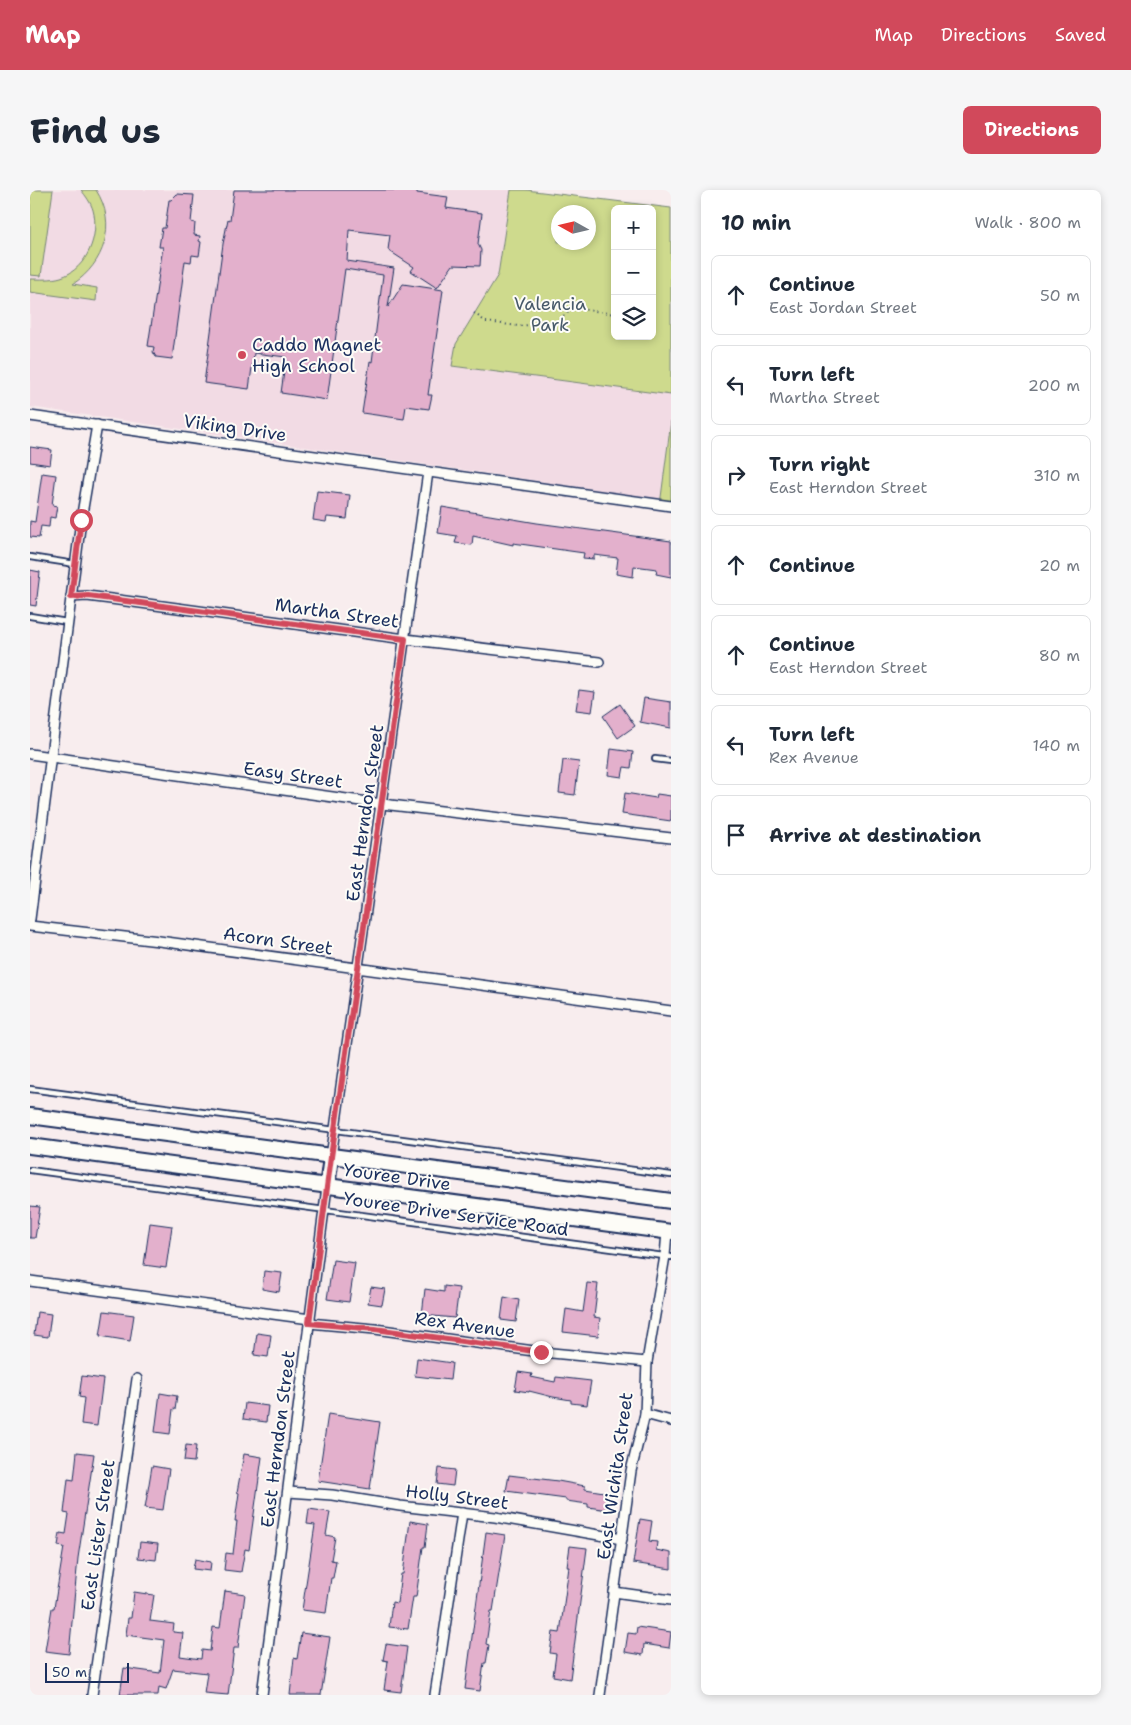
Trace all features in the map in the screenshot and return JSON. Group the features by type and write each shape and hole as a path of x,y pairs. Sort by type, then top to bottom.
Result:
{"main road":[{"name":"Youree Drive","path":"30,1116 671,1201"},
{"name":"Youree Drive","path":"30,1146 669,1232"},
{"path":"327,1187 331,1157"}],"street":[{"name":"Viking Drive","path":"30,416 671,506"},
{"path":"30,919 67,622 87,476 97,426"},
{"name":"East Herndon Street","path":"331,1157 405,639 432,473"},
{"name":"Martha Street","path":"71,597 88,596 405,639 598,662"},
{"name":"Easy Street","path":"30,754 382,804 671,838"},
{"name":"Acorn Street","path":"30,926 159,941 671,1011"},
{"name":"East Herndon Street","path":"262,1695 327,1187"},
{"name":"East Wichita Street","path":"600,1695 631,1471 644,1414 647,1362 668,1257 669,1232"},
{"name":"Rex Avenue","path":"30,1281 541,1352 647,1362"},
{"name":"East Lister Street","path":"92,1695 137,1379"},
{"path":"644,1414 671,1421"},
{"name":"Holly Street","path":"288,1492 332,1495 462,1514 496,1517 622,1539"},
{"path":"435,1695 462,1514"},
{"path":"614,1592 671,1600"}],"lane":[{"path":"30,557 75,564"},
{"path":"30,616 67,622"},
{"path":"655,759 671,762"},
{"path":"30,1089 671,1175"},
{"name":"Youree Drive Service Road","path":"30,1170 668,1257"}],"path":[{"path":"574,303 574,308"},
{"path":"474,313 486,322 518,326 554,323 574,308 611,313"}],"shaded area":[{"name":"Caddo Magnet High School","path":"30,190 511,190 498,275 452,366 671,395 671,421 661,499 30,407"}],"green space":[{"path":"30,190 53,190 41,276 30,275"},
{"path":"81,190 96,190 103,203 106,216 107,229 100,254 84,276 73,284 97,288 96,301 30,292 30,279 53,279 70,273 78,267 89,250 95,230 95,220 91,205"},
{"name":"Valencia Park","path":"511,190 526,190 647,205 611,205 611,340 656,340 656,206 671,208 671,395 452,366 456,344 498,275"},
{"path":"671,421 671,506 660,505"}],"building":[{"path":"234,190 417,190 417,193 448,197 446,208 482,213 478,244 481,250 480,266 453,265 437,288 411,271 414,267 388,250 390,235 349,230 347,261 394,268 388,307 403,284 443,290 428,395 432,395 429,409 406,406 404,419 362,413 370,361 372,362 383,275 345,269 327,400 281,393 286,357 254,353 249,389 204,383 223,244 228,219 230,220"},
{"path":"177,194 194,195 191,222 195,223 194,235 200,236 199,241 201,242 199,256 192,255 191,262 185,261 172,359 156,357 153,352 154,347 148,346 163,247 159,247 162,228 165,228 169,200"},
{"path":"30,447 52,450 50,465 30,462"},
{"path":"42,473 56,475 52,505 57,506 55,518 50,517 49,527 41,526 39,538 30,537 30,521 35,522"},
{"path":"317,491 350,495 347,519 327,517 326,522 313,520"},
{"path":"442,507 537,523 671,541 671,577 656,574 657,569 634,566 633,577 616,574 618,558 594,555 594,559 583,558 584,553 513,543 513,545 473,536 472,545 455,543 457,536 438,533"},
{"path":"30,570 40,572 36,606 30,605"},
{"path":"579,690 595,692 592,712 576,710"},
{"path":"644,698 671,702 671,728 640,722"},
{"path":"620,704 635,726 618,738 603,716"},
{"path":"611,749 633,752 631,768 624,767 622,777 608,775"},
{"path":"563,760 579,762 575,795 559,793"},
{"path":"625,793 656,798 657,794 671,796 671,821 622,814"},
{"path":"30,1206 40,1207 35,1238 30,1238"},
{"path":"150,1223 172,1226 166,1268 144,1265"},
{"path":"333,1260 355,1263 349,1302 327,1299"},
{"path":"264,1271 282,1273 279,1292 262,1289"},
{"path":"587,1283 598,1284 594,1317 600,1318 598,1336 563,1332 566,1309 583,1312"},
{"path":"444,1286 459,1288 455,1318 422,1315 425,1289 444,1292"},
{"path":"371,1287 385,1289 382,1305 368,1303"},
{"path":"504,1297 519,1300 516,1322 501,1320"},
{"path":"104,1311 134,1315 130,1341 100,1336"},
{"path":"37,1312 51,1314 48,1337 34,1335"},
{"path":"257,1333 271,1335 268,1357 254,1355"},
{"path":"417,1358 452,1363 450,1380 415,1376"},
{"path":"518,1372 532,1374 531,1377 555,1382 556,1377 591,1381 587,1405 571,1403 571,1400 529,1391 515,1390"},
{"path":"82,1376 103,1379 97,1426 81,1424 84,1398 79,1397"},
{"path":"160,1393 177,1396 175,1410 173,1409 170,1434 155,1432"},
{"path":"245,1403 268,1406 266,1422 243,1419"},
{"path":"328,1414 380,1422 370,1489 318,1481"},
{"path":"186,1445 196,1446 194,1462 184,1461"},
{"path":"77,1452 94,1454 78,1558 69,1654 45,1651 64,1547 58,1546 60,1533 66,1534 69,1514 64,1513 68,1479 74,1480"},
{"path":"244,1454 262,1457 249,1550 245,1549 241,1572 224,1570 226,1553 233,1554 239,1493 237,1492"},
{"path":"152,1466 169,1469 163,1510 145,1508"},
{"path":"439,1468 455,1470 453,1486 437,1484"},
{"path":"509,1475 558,1481 585,1486 585,1489 610,1493 608,1510 588,1507 588,1504 566,1501 566,1499 506,1491"},
{"path":"309,1509 330,1512 326,1535 335,1537 331,1560 336,1561 333,1578 331,1578 326,1613 302,1610 315,1525 307,1524"},
{"path":"640,1519 652,1521 649,1541 657,1542 656,1550 671,1553 671,1569 633,1563"},
{"path":"410,1521 428,1524 416,1597 413,1597 408,1629 389,1627 392,1602 397,1603 401,1574 403,1574"},
{"path":"486,1532 505,1535 493,1611 491,1611 486,1644 489,1645 480,1691 465,1689"},
{"path":"140,1542 158,1544 156,1560 138,1558"},
{"path":"570,1546 587,1548 570,1679 553,1676 556,1654 550,1653 553,1632 560,1633"},
{"path":"195,1559 211,1562 210,1571 193,1569"},
{"path":"225,1591 245,1594 238,1648 234,1648 228,1695 204,1693 207,1673 173,1669 166,1689 159,1687 158,1695 120,1695 124,1668 160,1673 164,1640 126,1635 128,1618 131,1618 134,1592 154,1595 150,1621 174,1624 173,1632 183,1633 180,1656 201,1659 202,1650 210,1651 213,1627 220,1628"},
{"path":"637,1627 671,1632 669,1648 644,1644 643,1655 625,1652 628,1633 636,1634"},
{"path":"301,1633 330,1637 321,1695 290,1695 294,1658 297,1659"},
{"path":"386,1644 407,1647 401,1692 384,1690 388,1661 383,1660"}],"place":[{"name":"Caddo Magnet High School","path":"242,355"}],"route":[{"path":"81,520 71,597 88,596 405,639 309,1323 375,1329 541,1352"}]}
